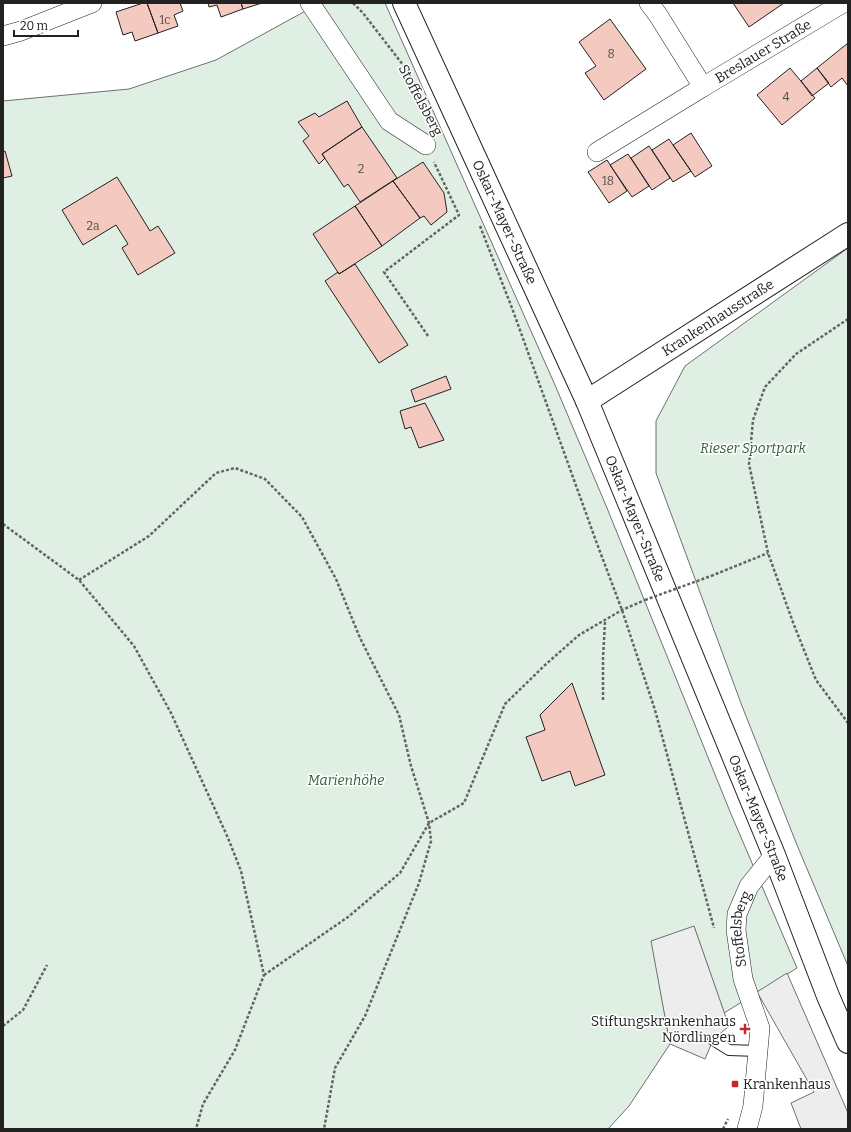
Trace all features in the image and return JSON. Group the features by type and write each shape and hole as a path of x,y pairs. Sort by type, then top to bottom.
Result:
{"main road":[{"name":"Oskar-Mayer-Straße","path":"404,3 587,400 774,855 828,996 848,1042"},
{"name":"Krankenhausstraße","path":"587,400 848,234"}],"street":[{"path":"3,36 21,31 92,3"},
{"name":"Stoffelsberg","path":"310,3 389,121 426,145"},
{"path":"649,3 703,87"},
{"name":"Breslauer Straße","path":"597,152 843,3"},
{"name":"Stoffelsberg","path":"747,1129 753,1106 760,1028 743,979 736,930 738,914 749,886 774,855"}],"lane":[{"path":"713,1040 728,1050 758,1051"}],"path":[{"name":"Stoffelsberg","path":"353,3 363,13 410,74 423,102"},
{"path":"426,145 459,215 384,272 428,336"},
{"path":"479,221 622,610 657,718 716,935"},
{"path":"848,319 796,354 765,387 753,420 749,464 768,554 794,625 816,680 848,723"},
{"path":"79,580 149,536 216,472 235,468 265,479 302,517 336,579 360,638 399,715 411,766 429,823 431,841 419,884 364,1016 335,1068 324,1129"},
{"path":"3,524 79,580 134,646 171,713 228,838 241,871 264,975 235,1050 203,1104 196,1129"},
{"path":"264,975 348,918 400,873 429,823 464,803 505,704 544,665 579,635 622,610 645,600 768,554"},
{"path":"603,700 605,621"},
{"path":"3,1026 23,1010 47,965"}],"green space":[{"name":"Marienhöhe","path":"320,3 385,3 555,385 607,508 731,814 797,968 724,1013 694,927 652,941 670,1044 629,1106 608,1129 3,1129 3,101 129,89 216,60"},
{"name":"Rieser Sportpark","path":"848,248 848,966 797,845 742,706 656,473 656,421 685,366"}],"shaded area":[{"path":"694,926 729,1026 713,1040 705,1059 670,1044 651,941"},
{"path":"787,973 848,1113 848,1129 801,1129 791,1103 814,1092 757,992"}],"building":[{"path":"147,3 158,33 135,41 132,32 123,35 116,12"},
{"path":"147,3 180,3 183,11 174,15 178,26 158,33"},
{"path":"208,3 241,3 243,9 221,17 217,5 209,7"},
{"path":"241,3 262,3 243,9"},
{"path":"733,3 784,3 749,27"},
{"path":"610,19 646,69 604,100 585,73 596,66 579,42"},
{"path":"848,43 848,86 842,78 831,87 817,68"},
{"path":"790,68 815,98 782,125 757,95"},
{"path":"817,68 829,83 812,96 801,81"},
{"path":"347,101 362,127 322,154 325,158 319,164 303,141 309,136 298,122 315,113 319,117"},
{"path":"362,127 397,178 360,202 348,184 344,187 322,154"},
{"path":"691,133 712,166 695,177 673,145"},
{"path":"669,139 691,171 673,182 652,150"},
{"path":"649,146 670,178 652,190 631,158"},
{"path":"5,151 12,176 3,178 3,152"},
{"path":"628,154 649,186 632,197 610,165"},
{"path":"607,160 627,191 609,203 588,172"},
{"path":"423,162 444,193 447,212 431,225 424,216 420,218 393,181"},
{"path":"117,177 150,231 158,226 175,253 138,275 122,248 128,244 116,225 83,245 62,210"},
{"path":"393,181 420,218 382,246 355,206"},
{"path":"355,206 382,246 339,274 313,234"},
{"path":"355,264 408,345 379,363 325,281 338,272 339,274"},
{"path":"446,376 451,389 415,402 411,390"},
{"path":"425,403 444,440 419,448 411,427 405,429 400,411"},
{"path":"572,683 605,775 575,786 570,771 542,781 526,737 545,730 540,715"}],"place":[{"name":"Stiftungskrankenhaus Nördlingen","path":"745,1029"},
{"name":"Krankenhaus","path":"735,1084"}]}
